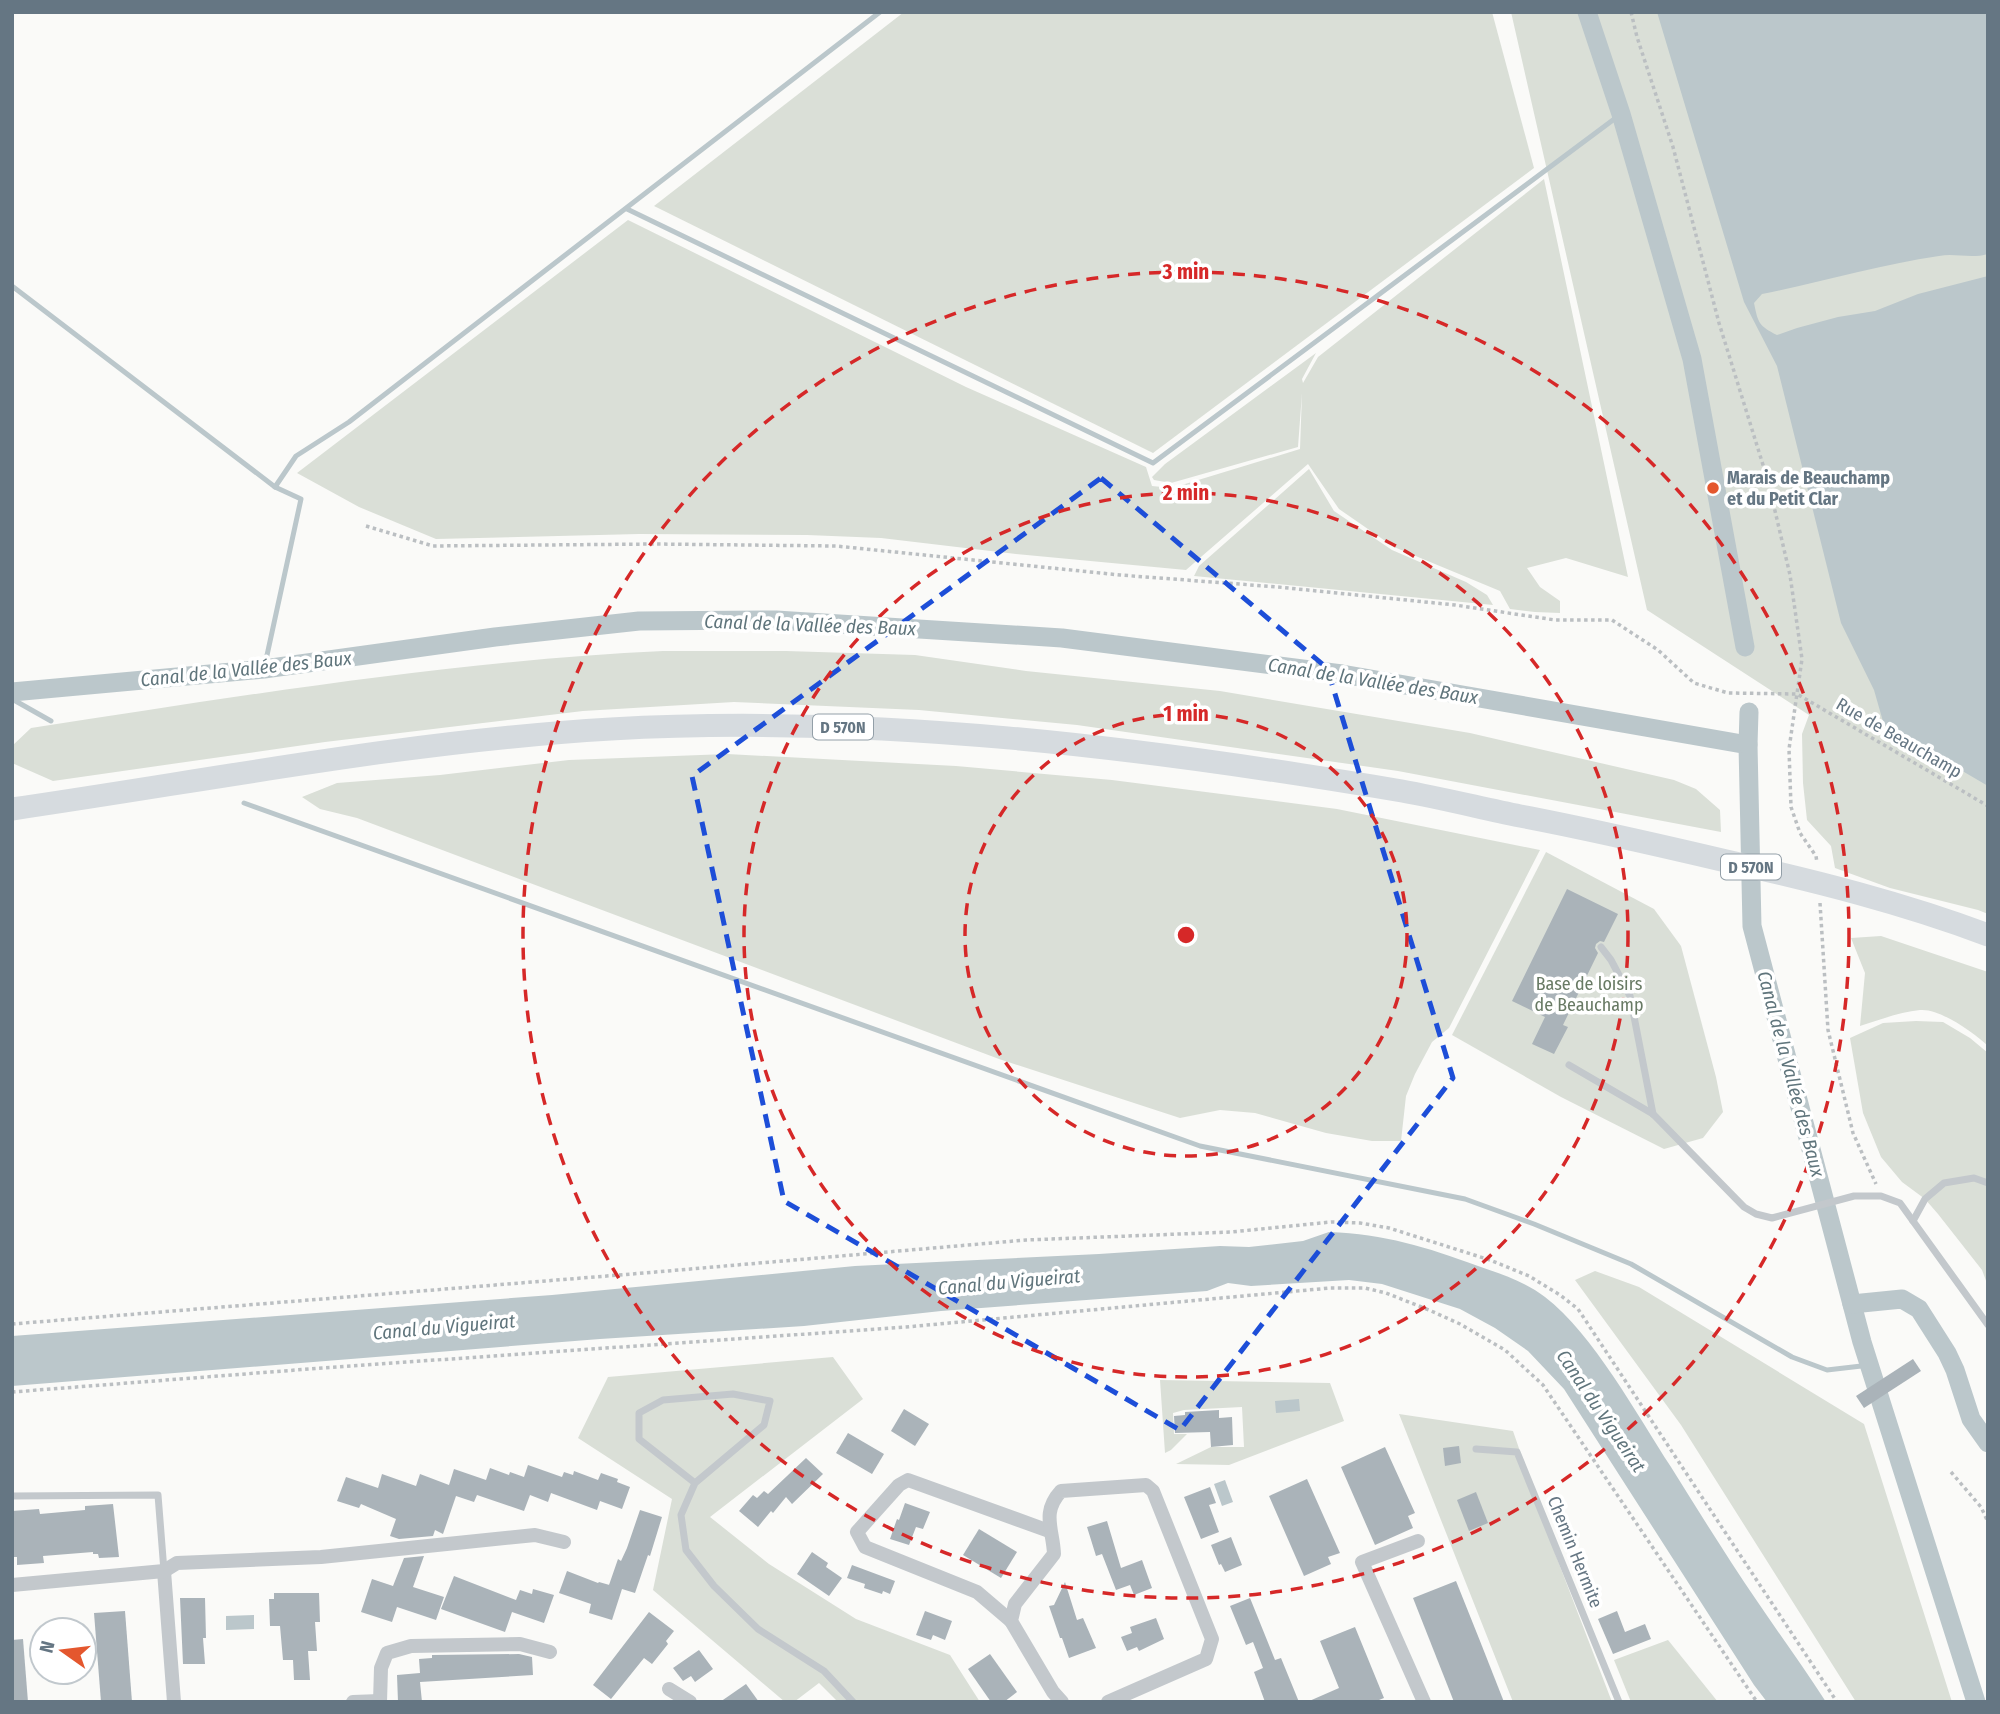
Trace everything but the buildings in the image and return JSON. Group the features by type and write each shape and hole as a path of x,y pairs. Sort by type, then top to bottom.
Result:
{"main road":[{"name":"D 570N","path":"12,809 340,758 514,736 716,725 841,727 1070,744 1210,761 1406,792 1670,848 1823,885 1988,935"}],"street":[{"path":"1049,1531 908,1480 899,1485 857,1532 864,1547 977,1592 1011,1621 1053,1692 1062,1702"},
{"path":"1011,1621 1015,1604 1054,1554 1054,1543 1049,1531 1051,1502 1061,1491 1146,1485 1153,1490 1212,1639 1206,1659 1108,1702"},
{"path":"12,1585 164,1572 177,1563 321,1557 535,1535 564,1542"},
{"path":"1418,1541 1362,1562 1424,1702"},
{"path":"164,1572 174,1702"},
{"path":"353,1702 380,1701 381,1668 387,1653 411,1646 520,1644 550,1652"},
{"path":"669,1689 690,1702"}],"lane":[{"path":"1601,947 1630,996 1653,1114"},
{"path":"1569,1065 1653,1114 1744,1208 1756,1214 1772,1218 1854,1196 1881,1196 1900,1203 1988,1325"},
{"path":"1913,1221 1925,1199 1944,1183 1974,1178 1988,1183"},
{"path":"695,1483 639,1439 639,1413 663,1400 733,1394 770,1401 764,1425 695,1483 681,1515 686,1550 714,1586 758,1629 824,1671 853,1702"},
{"name":"Chemin Hermite","path":"1476,1449 1517,1452 1619,1702"},
{"path":"12,1496 158,1495 164,1572"}],"path":[{"path":"1631,12 1673,147 1719,323 1768,481 1790,575 1802,659 1789,749 1791,807 1800,833 1816,856 1823,885 1822,926 1828,1030 1853,1133 1881,1196"},
{"path":"366,526 433,546 836,546 1455,605 1555,620 1612,620 1658,650 1694,683 1728,693 1797,694"},
{"name":"Rue de Beauchamp","path":"1797,694 1988,806"},
{"path":"12,1324 1026,1240 1231,1232 1331,1222 1389,1228 1529,1276 1578,1309 1837,1702"},
{"path":"12,1392 906,1327 1330,1288 1365,1288 1385,1293 1460,1324 1505,1350 1543,1385 1757,1702"},
{"path":"1951,1472 1981,1507 1988,1522"}],"highlighted area":[{"path":"1101,478 1327,668 1453,1078 1180,1430 784,1201 692,776"}],"green space":[{"path":"904,12 1492,12 1534,168 1153,453 654,206"},
{"path":"1511,12 1988,12 1988,914 1890,888 1835,868 1831,846 1807,820 1802,734 1809,715 1647,610"},
{"path":"1544,179 1628,577 1566,558 1527,568 1540,587 1560,601 1560,613 1510,609 1500,591 1394,547 1339,509 1308,464 1186,570 881,538 639,534 436,539 359,507 297,473 628,220 966,387 1146,467 1152,486 1172,488 1300,449 1302,393 1298,447 1171,483 1154,480 1152,477 1165,464 1316,353 1302,379 1303,383 1318,357"},
{"path":"1309,469 1334,511 1392,550 1466,582 1487,595 1493,605 1194,576 1199,566"},
{"path":"663,651 915,655 1026,671 1220,691 1470,733 1674,780 1696,789 1720,810 1721,832 1398,771 1077,725 919,710 734,702 583,711 325,742 53,781 12,763 12,746 31,728 425,671"},
{"path":"727,754 956,766 1112,780 1337,809 1540,850 1449,1028 1432,1042 1415,1074 1406,1096 1401,1141 1372,1141 1326,1133 1255,1113 1220,1110 1180,1118 999,1059 357,818 320,809 302,797 337,783 440,775 569,760"},
{"name":"Base de loisirs de Beauchamp","path":"1546,852 1654,909 1681,946 1723,1112 1703,1138 1664,1149 1561,1097 1452,1035"},
{"path":"1881,936 1988,972 1988,1046 1956,1022 1928,1010 1905,1012 1860,1026 1865,973 1851,938"},
{"path":"1943,1022 1970,1038 1988,1053 1988,1286 1982,1270 1938,1214 1925,1199 1902,1182 1881,1157 1863,1113 1850,1038 1883,1023"},
{"path":"1595,1271 1639,1287 1864,1424 1952,1702 1856,1702 1681,1425 1575,1280"},
{"path":"833,1357 863,1399 710,1517 769,1564 856,1619 950,1655 980,1702 838,1702 819,1683 794,1702 785,1702 653,1590 672,1499 578,1438 608,1377"},
{"path":"1160,1380 1330,1383 1344,1421 1229,1465 1176,1464 1211,1447 1244,1447 1242,1407 1173,1413 1174,1434 1187,1434 1165,1453"},
{"path":"1399,1414 1513,1431 1556,1556 1612,1702 1513,1702"},
{"path":"1668,1640 1718,1702 1631,1702 1614,1660"}],"water":[{"path":"1657,12 1988,12 1988,254 1945,255 1894,264 1762,294 1754,303 1760,323 1777,335 1838,317 1875,311 1918,294 1988,276 1988,786 1884,725 1874,690 1841,623 1777,366 1744,302"},
{"name":"Canal du Vigueirat","path":"1329,1232 1387,1239 1459,1259 1530,1287 1563,1313 1581,1332 1614,1377 1735,1568 1826,1702 1767,1702 1564,1389 1528,1351 1495,1328 1460,1309 1382,1284 1349,1280 1251,1286 1228,1283 1207,1291 941,1311 804,1326 600,1339 12,1386 12,1336 552,1295 855,1266 1220,1246 1249,1247 1303,1241"},
{"path":"1299,1399 1300,1411 1276,1413 1275,1401"},
{"path":"1225,1480 1233,1502 1222,1506 1214,1484"},
{"path":"254,1615 254,1629 226,1630 226,1616"}],"waterway":[{"path":"275,487 296,456 349,422 880,12"},
{"path":"1587,12 1621,114 1692,359 1745,647"},
{"path":"627,209 1153,463 1621,114"},
{"path":"12,286 275,487 301,499 264,669"},
{"name":"Canal de la Vallée des Baux","path":"12,692 264,669 495,637 639,621 776,620 1062,638 1342,674 1748,745 1752,926 1862,1342 1976,1702"},
{"path":"12,699 51,721"},
{"path":"1748,745 1749,712"},
{"path":"244,803 1200,1146 1465,1199 1631,1264 1792,1357 1827,1370 1870,1365"},
{"path":"1852,1304 1902,1299 1919,1309 1947,1353 1971,1419 1988,1443"}],"place":[{"name":"Marais de Beauchamp et du Petit Clar","path":"1713,488"}]}
